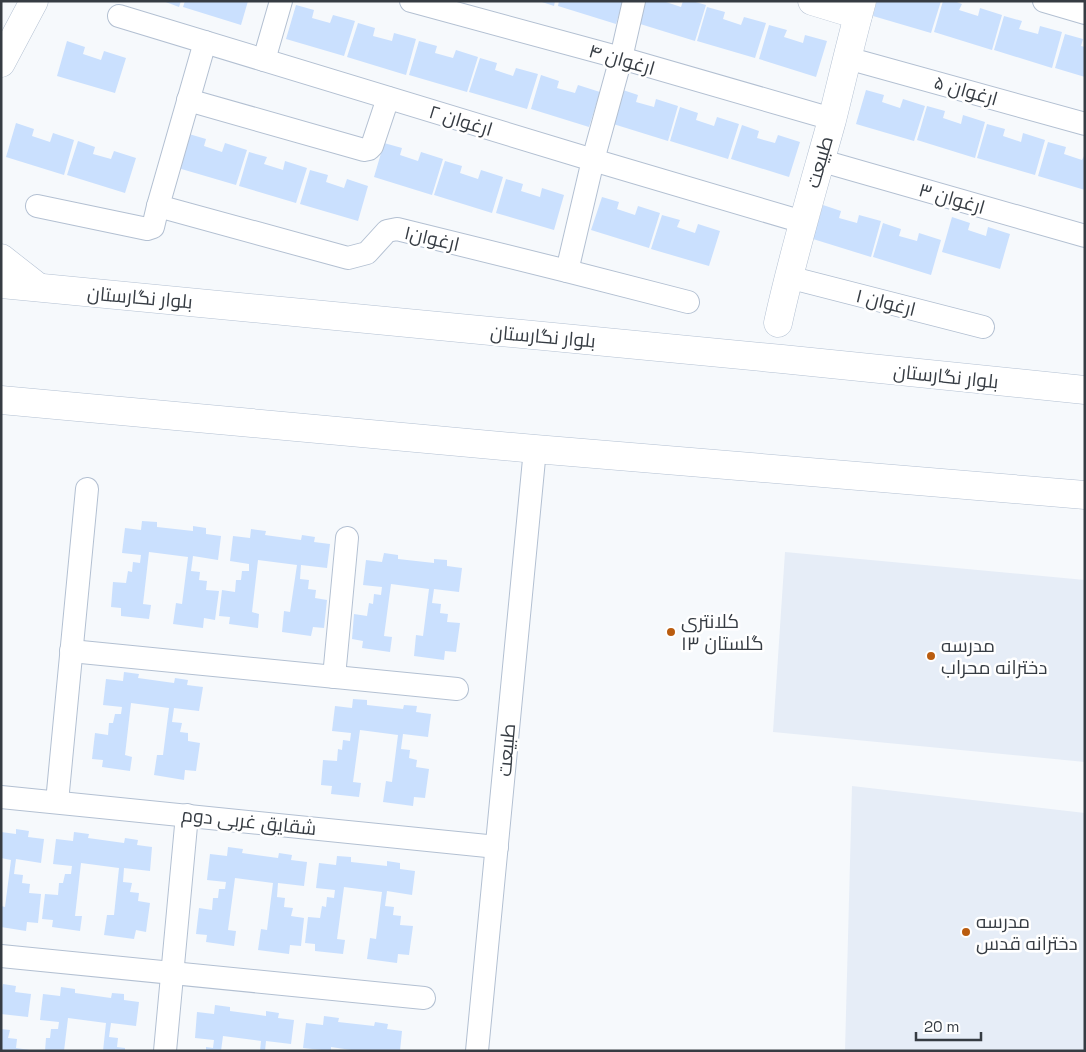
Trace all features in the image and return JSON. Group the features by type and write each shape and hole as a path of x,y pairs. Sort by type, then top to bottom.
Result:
{"main road":[{"path":"1,64 34,1"},
{"path":"812,1 860,8"},
{"name":"طبیعت","path":"778,323 788,277 819,160 832,119 860,8"},
{"path":"1,258 38,288"},
{"name":"بلوار نگارستان","path":"1,284 1085,390"},
{"path":"1,400 535,449 1085,495"}],"street":[{"path":"264,60 281,1"},
{"name":"ارغوان ۴","path":"412,1 832,119"},
{"path":"567,270 634,1"},
{"path":"1044,1 1085,12"},
{"name":"ارغوان ۲","path":"119,16 803,222"},
{"path":"37,206 147,229 153,226 205,42"},
{"name":"ارغوان ۵","path":"847,58 1085,124"},
{"path":"188,100 364,150 372,146 388,98"},
{"name":"ارغوان ۳","path":"819,160 1085,236"},
{"name":"ارغوان۱","path":"158,206 348,258 366,253 387,231 397,229 567,270 688,302"},
{"name":"ارغوان ۱","path":"788,277 983,327"},
{"name":"طبیعت","path":"477,1051 535,449"},
{"path":"57,802 87,489"},
{"path":"334,677 347,538"},
{"path":"72,651 458,689"},
{"name":"شقایق غربی دوم","path":"1,797 497,847"},
{"path":"164,1051 187,815"},
{"path":"1,956 424,998"}],"shaded area":[{"name":"مدرسه دخترانه محراب","path":"785,552 1085,580 1085,762 773,732"},
{"name":"مدرسه دخترانه قدس","path":"852,786 1085,813 1085,1051 845,1051"}],"building":[{"path":"163,1 181,1 179,7"},
{"path":"185,1 248,1 241,25 183,7"},
{"path":"539,1 555,1 554,6"},
{"path":"559,1 623,1 616,24 558,6"},
{"path":"644,1 663,1 681,7 683,1 692,1 706,5 695,41 637,23"},
{"path":"877,1 941,1 931,33 873,16"},
{"path":"943,1 954,1 962,4 959,10 978,16 980,8 1002,15 992,50 934,32"},
{"path":"296,5 314,10 312,18 330,23 333,15 355,21 344,56 286,39"},
{"path":"707,7 725,12 723,19 741,25 744,17 766,23 755,58 697,41"},
{"path":"1004,16 1022,21 1019,29 1038,34 1040,26 1062,32 1052,68 994,50"},
{"path":"358,23 375,28 373,36 392,41 394,33 416,39 406,75 347,57"},
{"path":"769,25 787,30 784,37 803,43 805,35 827,41 816,77 759,59"},
{"path":"1065,34 1083,39 1081,46 1085,47 1085,77 1055,68"},
{"path":"67,41 85,47 83,54 101,60 104,51 126,58 115,93 57,76"},
{"path":"419,41 437,46 435,53 453,58 456,50 478,57 467,92 409,75"},
{"path":"480,58 497,63 495,70 513,76 516,68 538,74 527,109 469,92"},
{"path":"541,75 559,81 557,88 575,93 578,85 600,92 589,127 531,109"},
{"path":"620,89 638,95 636,102 654,107 656,99 678,106 668,141 610,123"},
{"path":"866,90 884,95 882,102 900,108 903,99 925,106 914,141 856,124"},
{"path":"927,106 945,111 943,118 961,124 963,115 985,122 975,158 917,140"},
{"path":"680,107 698,113 696,120 714,126 717,117 739,124 728,159 670,141"},
{"path":"16,123 34,129 32,136 50,142 53,133 74,140 64,175 6,157"},
{"path":"987,124 1005,129 1003,136 1021,142 1023,133 1045,140 1035,175 977,158"},
{"path":"742,125 759,131 757,138 775,143 778,135 800,142 789,177 731,159"},
{"path":"189,134 206,139 204,146 222,152 225,143 247,150 236,185 178,168"},
{"path":"78,141 95,147 93,154 111,159 114,151 136,158 125,193 67,175"},
{"path":"1048,142 1066,147 1064,154 1082,160 1085,154 1085,190 1038,176"},
{"path":"384,143 402,148 400,155 418,161 421,152 443,159 432,195 374,177"},
{"path":"249,152 267,157 264,164 283,170 285,161 307,168 296,203 239,186"},
{"path":"445,161 462,166 460,173 478,179 481,170 503,177 492,213 434,195"},
{"path":"310,170 328,175 326,182 344,188 347,179 368,186 358,221 300,204"},
{"path":"506,179 523,184 521,191 540,197 542,188 564,195 554,230 496,213"},
{"path":"602,197 619,202 617,209 635,215 638,206 660,213 649,248 591,230"},
{"path":"823,205 841,211 839,218 857,223 859,215 881,221 871,257 813,239"},
{"path":"662,215 680,220 677,227 695,233 698,224 720,231 709,266 651,249"},
{"path":"952,217 970,223 968,230 986,236 988,227 1010,234 1000,269 942,252"},
{"path":"883,223 901,229 899,236 917,241 919,233 941,240 931,275 873,257"},
{"path":"142,521 157,522 157,527 193,531 193,526 206,528 206,534 221,536 218,560 193,556 191,571 200,572 199,580 207,581 206,590 219,591 215,620 204,618 203,628 173,624 176,603 182,604 188,557 149,552 143,604 151,605 149,619 121,616 121,608 111,607 113,582 126,583 128,571 132,572 133,562 140,563 141,555 122,553 125,528 141,530"},
{"path":"251,529 266,531 265,535 301,540 302,535 315,537 314,542 330,544 327,568 301,565 300,579 309,580 308,589 316,590 315,598 327,600 324,628 313,627 311,636 282,632 284,611 290,612 297,565 258,560 252,612 259,614 258,628 229,624 230,617 219,616 222,590 235,592 236,580 241,580 242,571 249,571 249,564 230,561 233,536 250,538"},
{"path":"384,553 398,555 398,559 434,563 434,559 447,560 447,566 462,568 459,592 434,589 432,603 441,604 440,613 448,614 447,622 460,623 456,652 445,651 444,660 414,656 416,635 423,636 429,589 391,584 384,636 392,637 390,652 362,648 363,641 352,639 354,614 367,616 369,603 373,604 374,594 381,595 382,587 363,585 366,560 382,562"},
{"path":"124,672 139,674 138,678 174,683 175,678 188,680 187,685 203,687 199,711 174,708 172,722 182,723 180,732 188,733 188,741 200,743 196,771 185,770 184,780 154,775 157,755 163,755 169,708 131,703 125,755 132,757 130,771 102,767 103,760 92,759 95,733 108,735 109,723 113,723 115,714 121,714 122,707 103,705 106,679 123,681"},
{"path":"353,699 367,700 367,705 403,709 404,705 417,706 416,712 431,714 428,737 403,734 401,749 410,750 409,758 417,760 416,767 429,769 425,798 414,797 413,806 383,802 386,781 392,782 398,735 360,730 353,782 361,783 359,797 331,794 332,786 321,785 323,760 337,761 338,749 342,750 343,740 350,741 351,733 332,731 335,706 352,708"},
{"path":"16,829 29,831 28,837 44,839 41,863 16,859 14,874 23,875 22,883 30,884 29,893 41,894 38,923 27,922 26,931 1,927 1,906 5,907 11,860 1,858 1,832 16,834"},
{"path":"74,832 89,834 88,838 124,843 125,838 138,840 137,845 152,847 150,871 124,868 123,882 132,883 130,892 139,893 138,901 150,903 146,932 136,930 134,939 104,935 107,915 114,915 119,868 81,863 75,916 82,916 80,931 52,927 53,920 42,919 45,894 58,895 59,883 63,883 65,874 71,874 72,866 53,864 56,839 73,841"},
{"path":"228,847 243,849 242,853 278,858 279,853 292,855 291,860 307,862 304,886 278,883 277,897 285,898 284,907 293,908 291,916 304,918 301,946 290,945 289,954 258,950 261,929 267,930 273,883 235,878 228,930 236,931 234,946 206,942 207,935 196,934 199,908 212,910 213,898 218,898 219,889 225,889 226,882 207,880 210,854 227,856"},
{"path":"337,856 351,857 351,862 387,866 387,861 400,863 400,869 415,871 412,895 387,891 385,906 394,907 393,915 401,916 400,925 413,926 409,955 398,954 397,963 367,959 370,938 376,939 382,892 344,887 337,939 345,940 343,954 315,951 315,944 305,943 308,917 320,918 322,906 326,907 327,897 334,898 335,890 316,888 319,863 336,865"},
{"path":"3,984 16,986 15,992 31,994 28,1017 1,1014 1,989"},
{"path":"61,987 75,989 75,993 111,998 112,993 124,994 124,1000 139,1002 136,1026 111,1023 109,1037 118,1038 117,1047 125,1048 125,1051 103,1051 106,1023 68,1018 64,1051 45,1051 46,1038 50,1038 51,1029 58,1029 59,1022 40,1020 43,994 60,996"},
{"path":"215,1005 230,1007 230,1011 266,1016 266,1011 279,1013 278,1018 294,1020 291,1044 266,1041 265,1051 260,1051 261,1041 223,1036 221,1051 206,1051 206,1047 213,1048 214,1040 195,1038 197,1012 214,1014"},
{"path":"324,1016 339,1018 338,1022 374,1026 375,1022 388,1024 387,1029 402,1031 400,1051 358,1051 331,1047 331,1051 303,1048 306,1023 323,1025"},
{"path":"1,1029 10,1030 8,1038 17,1039 16,1048 30,1051 1,1051"}],"place":[{"name":"کلانتری ۱۳ گلستان","path":"671,632"},
{"name":"مدرسه دخترانه محراب","path":"931,656"},
{"name":"مدرسه دخترانه قدس","path":"966,932"}]}
